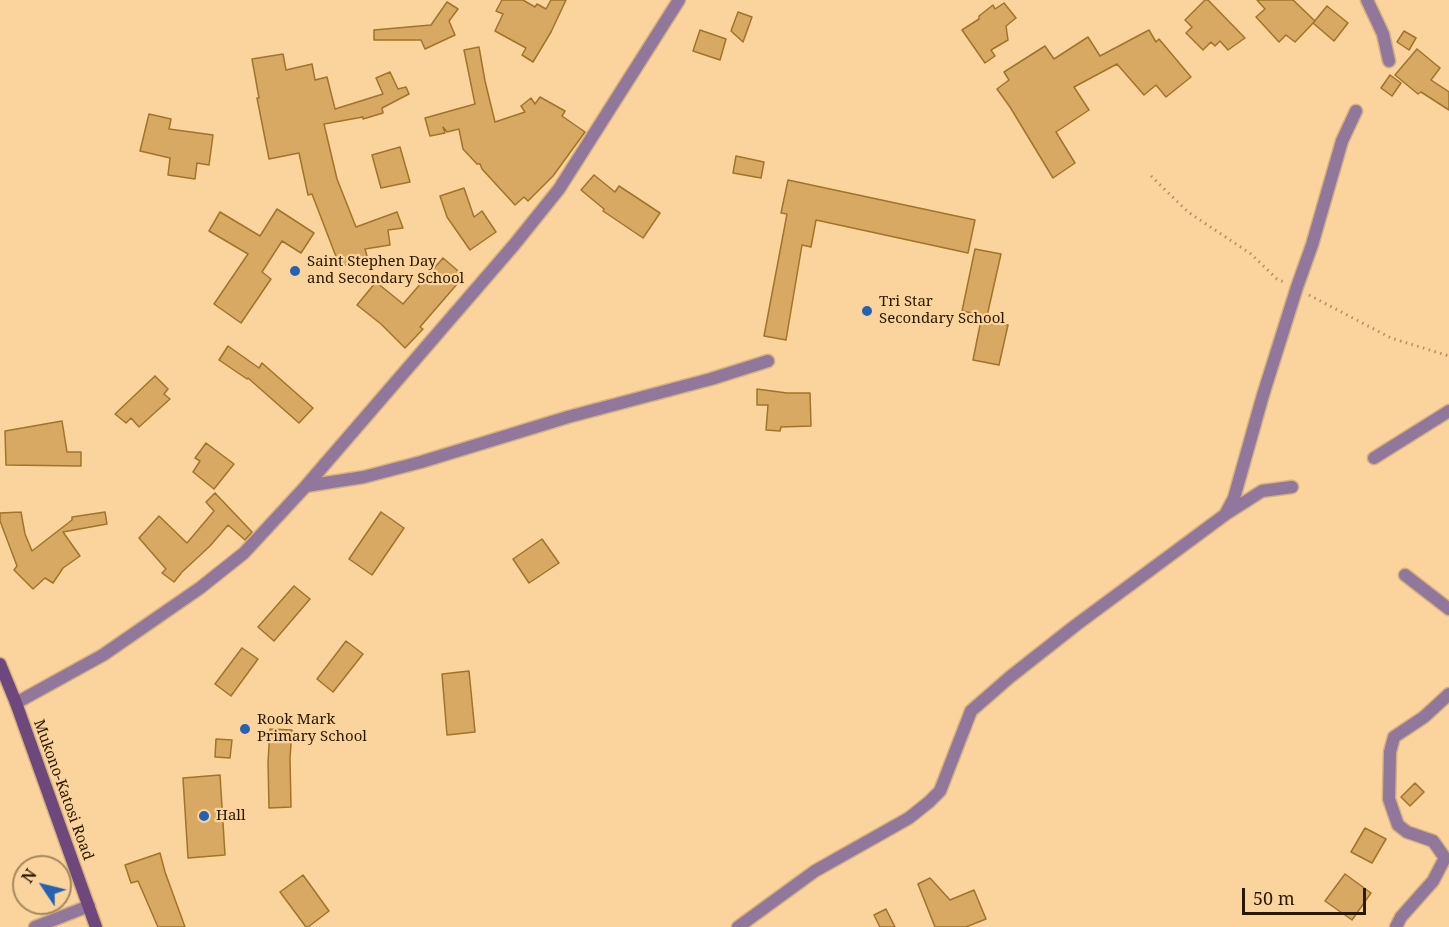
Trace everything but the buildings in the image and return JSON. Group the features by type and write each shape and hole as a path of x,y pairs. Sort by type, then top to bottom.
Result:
{"main road":[{"name":"Mukono-Katosi Road","path":"0,664 96,927"}],"street":[{"path":"16,703 103,655 200,588 244,553 306,486 514,245 559,189 678,0"},
{"path":"1367,0 1383,34 1389,61"},
{"path":"1226,514 1234,498 1263,395 1312,245 1342,141 1356,111"},
{"path":"306,486 364,477 421,462 568,417 711,379 768,361"},
{"path":"1374,458 1449,411"},
{"path":"738,927 815,871 909,818 930,802 940,791 971,711 1010,676 1226,514 1262,491 1292,487"},
{"path":"1405,575 1449,609"},
{"path":"1396,927 1401,917 1432,881 1446,858 1433,841 1407,832 1398,825 1389,799 1392,745 1394,737 1424,717 1449,694"},
{"path":"35,927 89,906"}],"path":[{"path":"1151,176 1188,212 1251,254 1277,279 1297,286 1315,299 1340,310 1364,326 1391,338 1449,356"}],"place":[{"name":"Saint Stephen Day and Secondary School","path":"295,271"},
{"name":"Tri Star Secondary School","path":"867,311"},
{"name":"Rook Mark Primary School","path":"245,729"},
{"name":"Hall","path":"204,816"}]}
